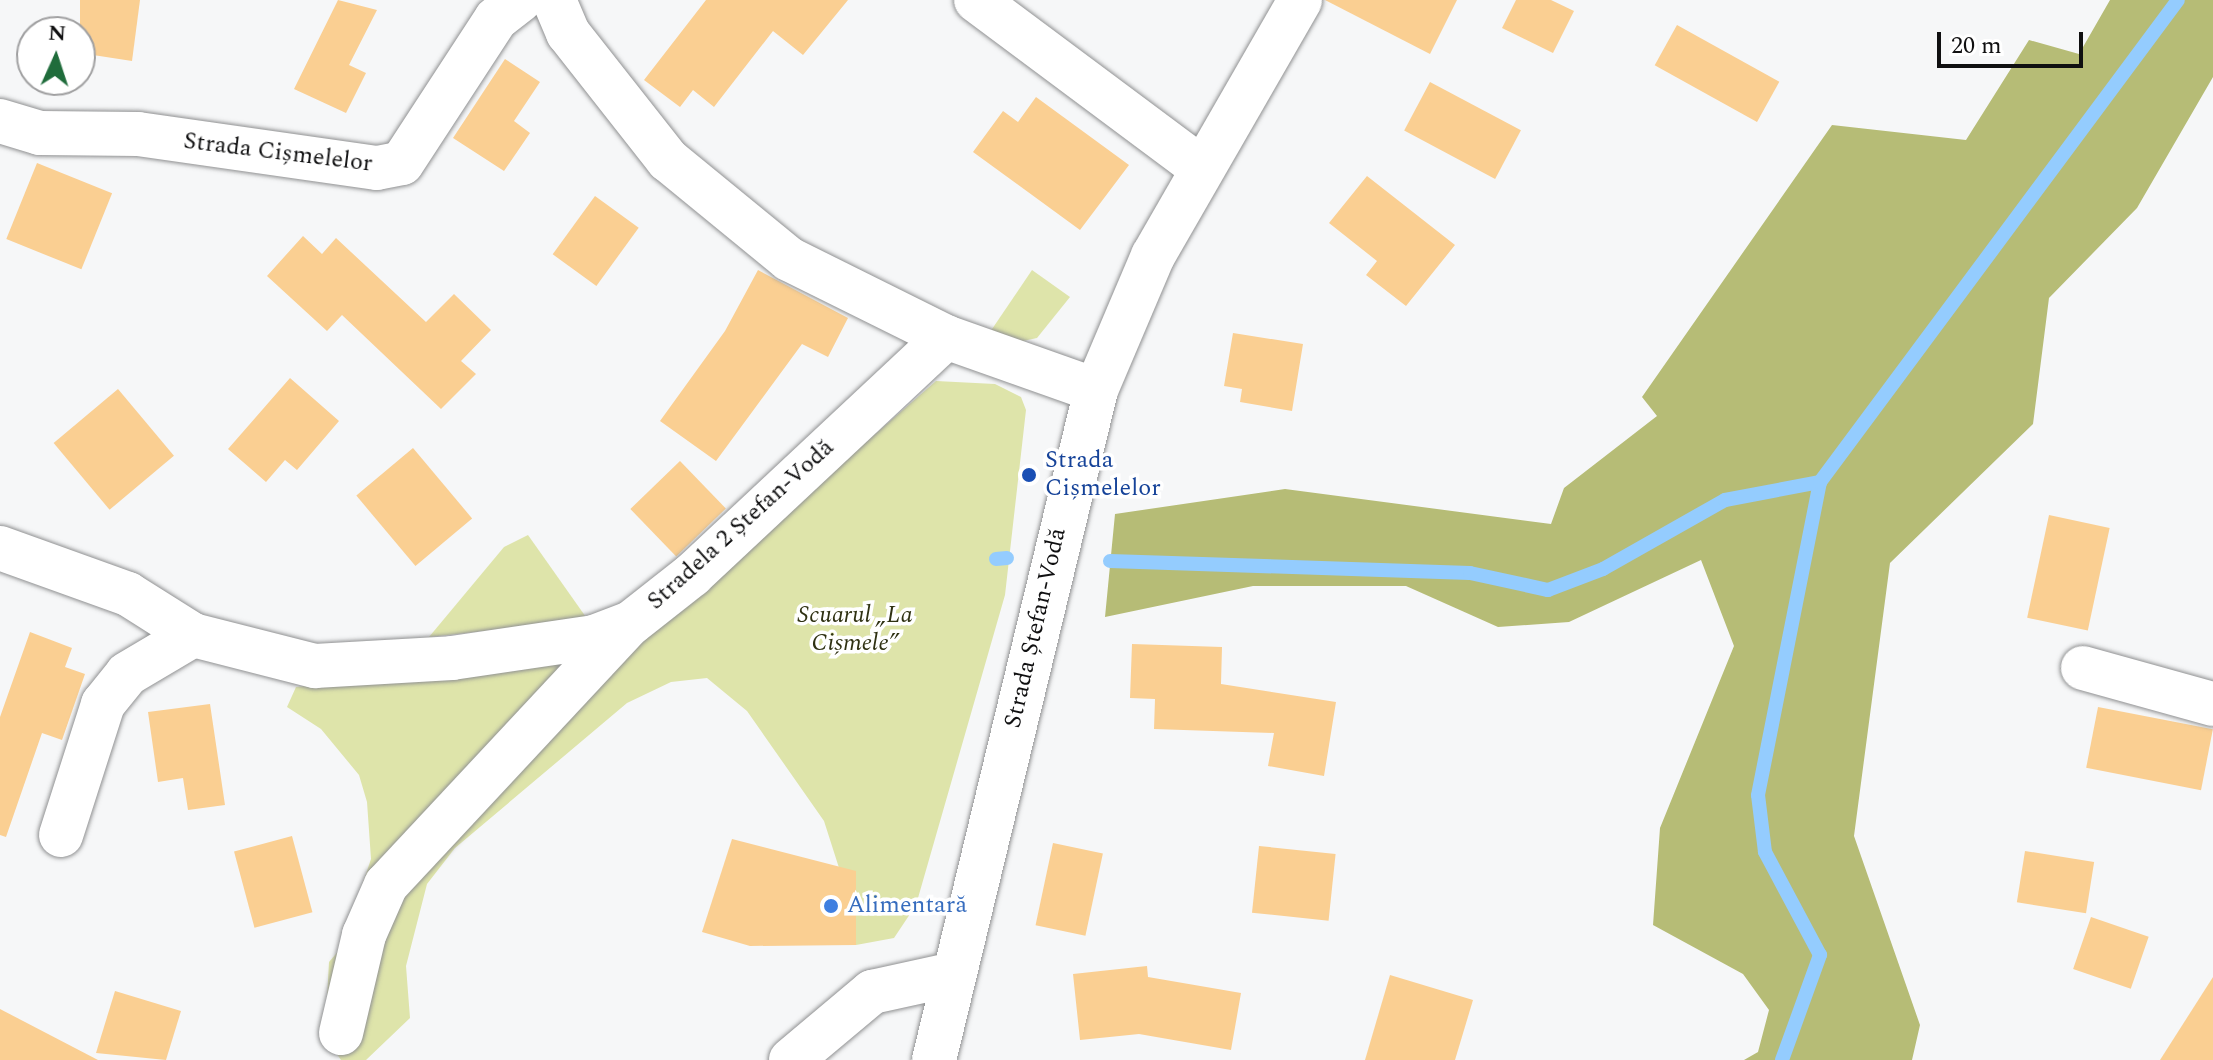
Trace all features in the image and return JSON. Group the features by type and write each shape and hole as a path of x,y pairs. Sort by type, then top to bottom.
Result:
{"street":[{"name":"Strada Cișmelelor","path":"0,121 40,133 138,134 377,168 402,163 496,19 520,0"},
{"path":"554,0 568,33 618,102 717,208 789,259 946,337 1096,390"},
{"path":"976,0 1201,168"},
{"name":"Strada Ștefan-Vodă","path":"934,1060 1096,390 1132,297 1201,168 1300,0"},
{"name":"Stradela 2 Ștefan-Vodă","path":"0,548 128,594 193,635 315,666 530,649 631,623 692,575 946,337"},
{"path":"341,1033 364,935 386,885 631,623"},
{"path":"61,835 103,704 127,674 193,635"},
{"path":"2083,668 2213,704"},
{"path":"791,1060 872,992 954,974"}],"green space":[{"path":"2110,0 2213,0 2213,77 2137,208 2049,298 2033,424 1890,563 1854,836 1920,1025 1912,1060 1744,1060 1758,1052 1769,1010 1743,974 1653,925 1660,828 1734,646 1701,560 1569,622 1498,627 1406,586 1253,586 1105,617 1115,514 1285,489 1551,524 1564,488 1657,416 1642,397 1832,125 1966,140 2029,40 2079,54"},
{"path":"1032,270 1070,297 1037,338 1013,343 988,335"},
{"name":"Scuarul „La Cișmele”","path":"936,381 995,384 1021,397 1026,410 1005,595 916,905 894,938 856,945 856,871 840,871 824,821 747,711 707,678 671,682 627,703 455,848 427,884 406,966 410,1018 366,1060 341,1060 325,1037 329,962 341,948 371,859 367,802 359,775 321,729 287,707 296,687 586,654 650,631"},
{"path":"528,535 588,620 429,637 504,547"}],"building":[{"path":"80,0 140,0 132,61 96,55 96,16 80,16"},
{"path":"338,0 377,10 349,65 366,73 346,113 294,89"},
{"path":"706,0 848,0 803,55 773,31 714,107 693,90 680,107 644,80"},
{"path":"1325,0 1457,0 1430,54"},
{"path":"1516,0 1551,0 1574,11 1553,53 1502,28"},
{"path":"1677,25 1779,82 1757,122 1655,65"},
{"path":"505,59 540,82 514,121 530,133 504,171 453,138"},
{"path":"1430,82 1521,130 1495,179 1404,131"},
{"path":"1036,97 1129,165 1080,230 973,152 1003,111 1018,122"},
{"path":"37,163 112,193 81,269 6,239"},
{"path":"1367,176 1455,245 1406,306 1366,275 1377,261 1329,223"},
{"path":"595,196 639,228 596,286 553,254"},
{"path":"303,236 322,254 336,238 426,322 454,294 491,330 461,361 476,374 441,409 342,315 327,331 267,276"},
{"path":"758,270 848,318 828,357 802,344 716,461 660,421 725,331"},
{"path":"1233,333 1303,344 1292,411 1240,402 1242,389 1224,386"},
{"path":"290,378 339,421 297,470 285,460 266,482 228,449"},
{"path":"118,389 174,456 110,510 54,443"},
{"path":"413,448 472,518 415,566 356,496"},
{"path":"680,461 726,508 676,556 630,509"},
{"path":"2049,515 2110,528 2088,631 2027,618"},
{"path":"30,632 72,648 65,667 85,674 62,740 42,733 6,837 0,835 0,717"},
{"path":"1132,644 1222,647 1221,684 1336,702 1324,776 1268,766 1274,733 1154,729 1155,699 1130,698"},
{"path":"210,704 225,805 188,810 183,778 158,782 148,712"},
{"path":"2098,707 2213,729 2201,790 2086,768"},
{"path":"292,836 312,912 254,928 234,852"},
{"path":"732,839 856,871 856,945 750,946 702,932"},
{"path":"1053,843 1103,854 1085,936 1036,925"},
{"path":"1259,846 1336,854 1329,921 1252,913"},
{"path":"2025,851 2094,862 2086,913 2017,902"},
{"path":"2091,917 2149,937 2131,989 2073,969"},
{"path":"1147,966 1148,977 1241,993 1231,1050 1139,1034 1080,1040 1073,974"},
{"path":"1390,975 1473,1000 1455,1060 1365,1060"},
{"path":"2213,977 2213,1060 2160,1060"},
{"path":"115,991 181,1011 166,1060 96,1053"},
{"path":"0,1009 98,1060 0,1060"}],"waterway":[{"path":"1782,1060 1820,955 1765,852 1758,795 1820,482 2178,0"},
{"path":"1110,561 1470,573 1548,590 1603,569 1725,500 1820,482"},
{"path":"996,559 1007,558"}],"place":[{"name":"Strada Cișmelelor","path":"1029,475"},
{"name":"Alimentară","path":"831,906"}]}
